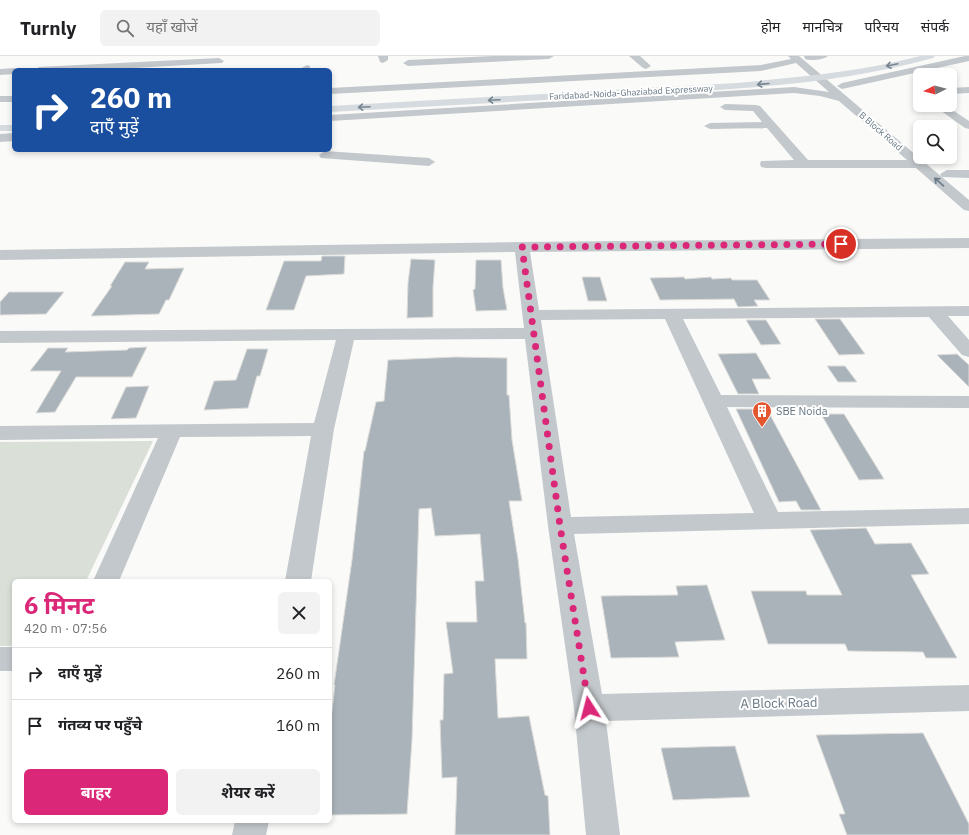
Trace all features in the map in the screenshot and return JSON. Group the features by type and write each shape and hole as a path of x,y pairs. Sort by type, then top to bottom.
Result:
{"main road":[{"name":"Faridabad-Noida-Ghaziabad Expressway","path":"332,100 772,74 824,68 890,56"},
{"name":"Faridabad-Noida-Ghaziabad Expressway","path":"332,109 752,85 804,80 871,70 930,56"},
{"path":"0,119 12,118"},
{"path":"0,128 12,128"}],"street":[{"path":"408,63 442,59 549,56"},
{"path":"634,56 646,66"},
{"path":"332,91 760,68 773,67 801,57 823,56"},
{"name":"B Block Road","path":"801,57 842,86 913,149"},
{"name":"B Block Road","path":"801,57 843,99 913,150"},
{"path":"842,86 969,58"},
{"path":"61,68 155,60 220,62"},
{"path":"332,82 646,66 726,60"},
{"path":"0,72 12,71"},
{"path":"332,118 794,90 820,93 843,99"},
{"path":"957,90 969,90"},
{"path":"0,99 12,99"},
{"path":"725,107 755,108 804,164"},
{"path":"0,109 12,108"},
{"path":"957,108 963,108"},
{"path":"948,112 969,126"},
{"path":"710,126 769,125"},
{"path":"0,138 12,137"},
{"path":"324,155 429,162"},
{"path":"766,164 804,164 913,158"},
{"name":"B Block Road","path":"929,164 969,207"},
{"name":"B Block Road","path":"932,164 969,192"},
{"path":"947,174 969,174"},
{"path":"0,255 522,247 969,244"},
{"path":"522,247 560,526 589,708 602,835"},
{"path":"0,337 346,336 672,314 969,311"},
{"path":"934,312 969,351"},
{"path":"672,314 712,401 770,520"},
{"path":"298,579 323,429 346,336"},
{"path":"712,401 969,402"},
{"path":"0,433 323,429"},
{"path":"107,579 172,431"},
{"path":"560,526 969,516"},
{"path":"0,659 12,659"},
{"name":"A Block Road","path":"589,708 969,698"},
{"path":"250,835 252,823"}],"shaded area":[{"path":"153,441 87,579 12,579 12,646 0,646 0,442"}],"building":[{"path":"322,256 345,256 344,274 306,276 294,310 266,310 284,261 321,261"},
{"path":"411,259 435,260 433,317 407,318 408,283"},
{"path":"476,260 501,260 503,288 507,310 476,311 473,290 475,289"},
{"path":"125,262 149,262 145,269 184,268 169,300 166,300 159,314 91,316 112,286 110,286"},
{"path":"582,277 600,277 607,301 588,301"},
{"path":"684,277 685,279 711,277 712,279 731,278 732,280 757,280 770,300 754,300 758,306 738,307 734,299 660,300 650,278"},
{"path":"9,292 64,292 46,314 0,315 0,302"},
{"path":"815,319 840,319 865,354 839,355"},
{"path":"746,320 766,320 781,344 761,345"},
{"path":"147,347 132,377 76,377 55,412 36,413 61,371 30,371 48,348 68,348 65,352 127,350 129,348"},
{"path":"247,349 268,349 260,376 257,376 248,408 204,410 214,381 236,380"},
{"path":"756,353 771,379 752,379 759,394 738,394 718,354"},
{"path":"957,354 969,365 969,387 937,355"},
{"path":"455,357 507,358 507,395 509,395 512,440 522,501 509,501 526,623 527,659 495,659 498,718 529,716 545,795 548,796 550,835 455,835 457,777 442,778 440,720 443,720 444,674 453,673 446,622 477,622 475,581 484,581 480,534 435,536 431,508 419,509 412,740 407,814 332,815 332,710 334,685 352,560 364,451 376,402 384,401 388,360"},
{"path":"827,366 845,366 857,382 838,382"},
{"path":"149,386 136,418 111,419 126,387"},
{"path":"736,409 767,409 821,510 801,510 796,501 779,502"},
{"path":"821,414 844,414 884,479 859,480"},
{"path":"866,528 875,544 911,543 929,574 911,575 957,658 926,658 923,652 848,651 845,644 768,644 751,591 806,591 807,595 842,595 810,530"},
{"path":"707,585 725,640 675,642 679,657 611,658 601,596 678,595 676,586"},
{"path":"923,733 969,824 969,835 847,835 839,814 845,814 816,735"},
{"path":"735,746 750,797 673,800 661,748"}],"place":[{"name":"SBE Noida","path":"762,428"}],"route":[{"path":"589,708 560,526 522,247 841,244"}]}
